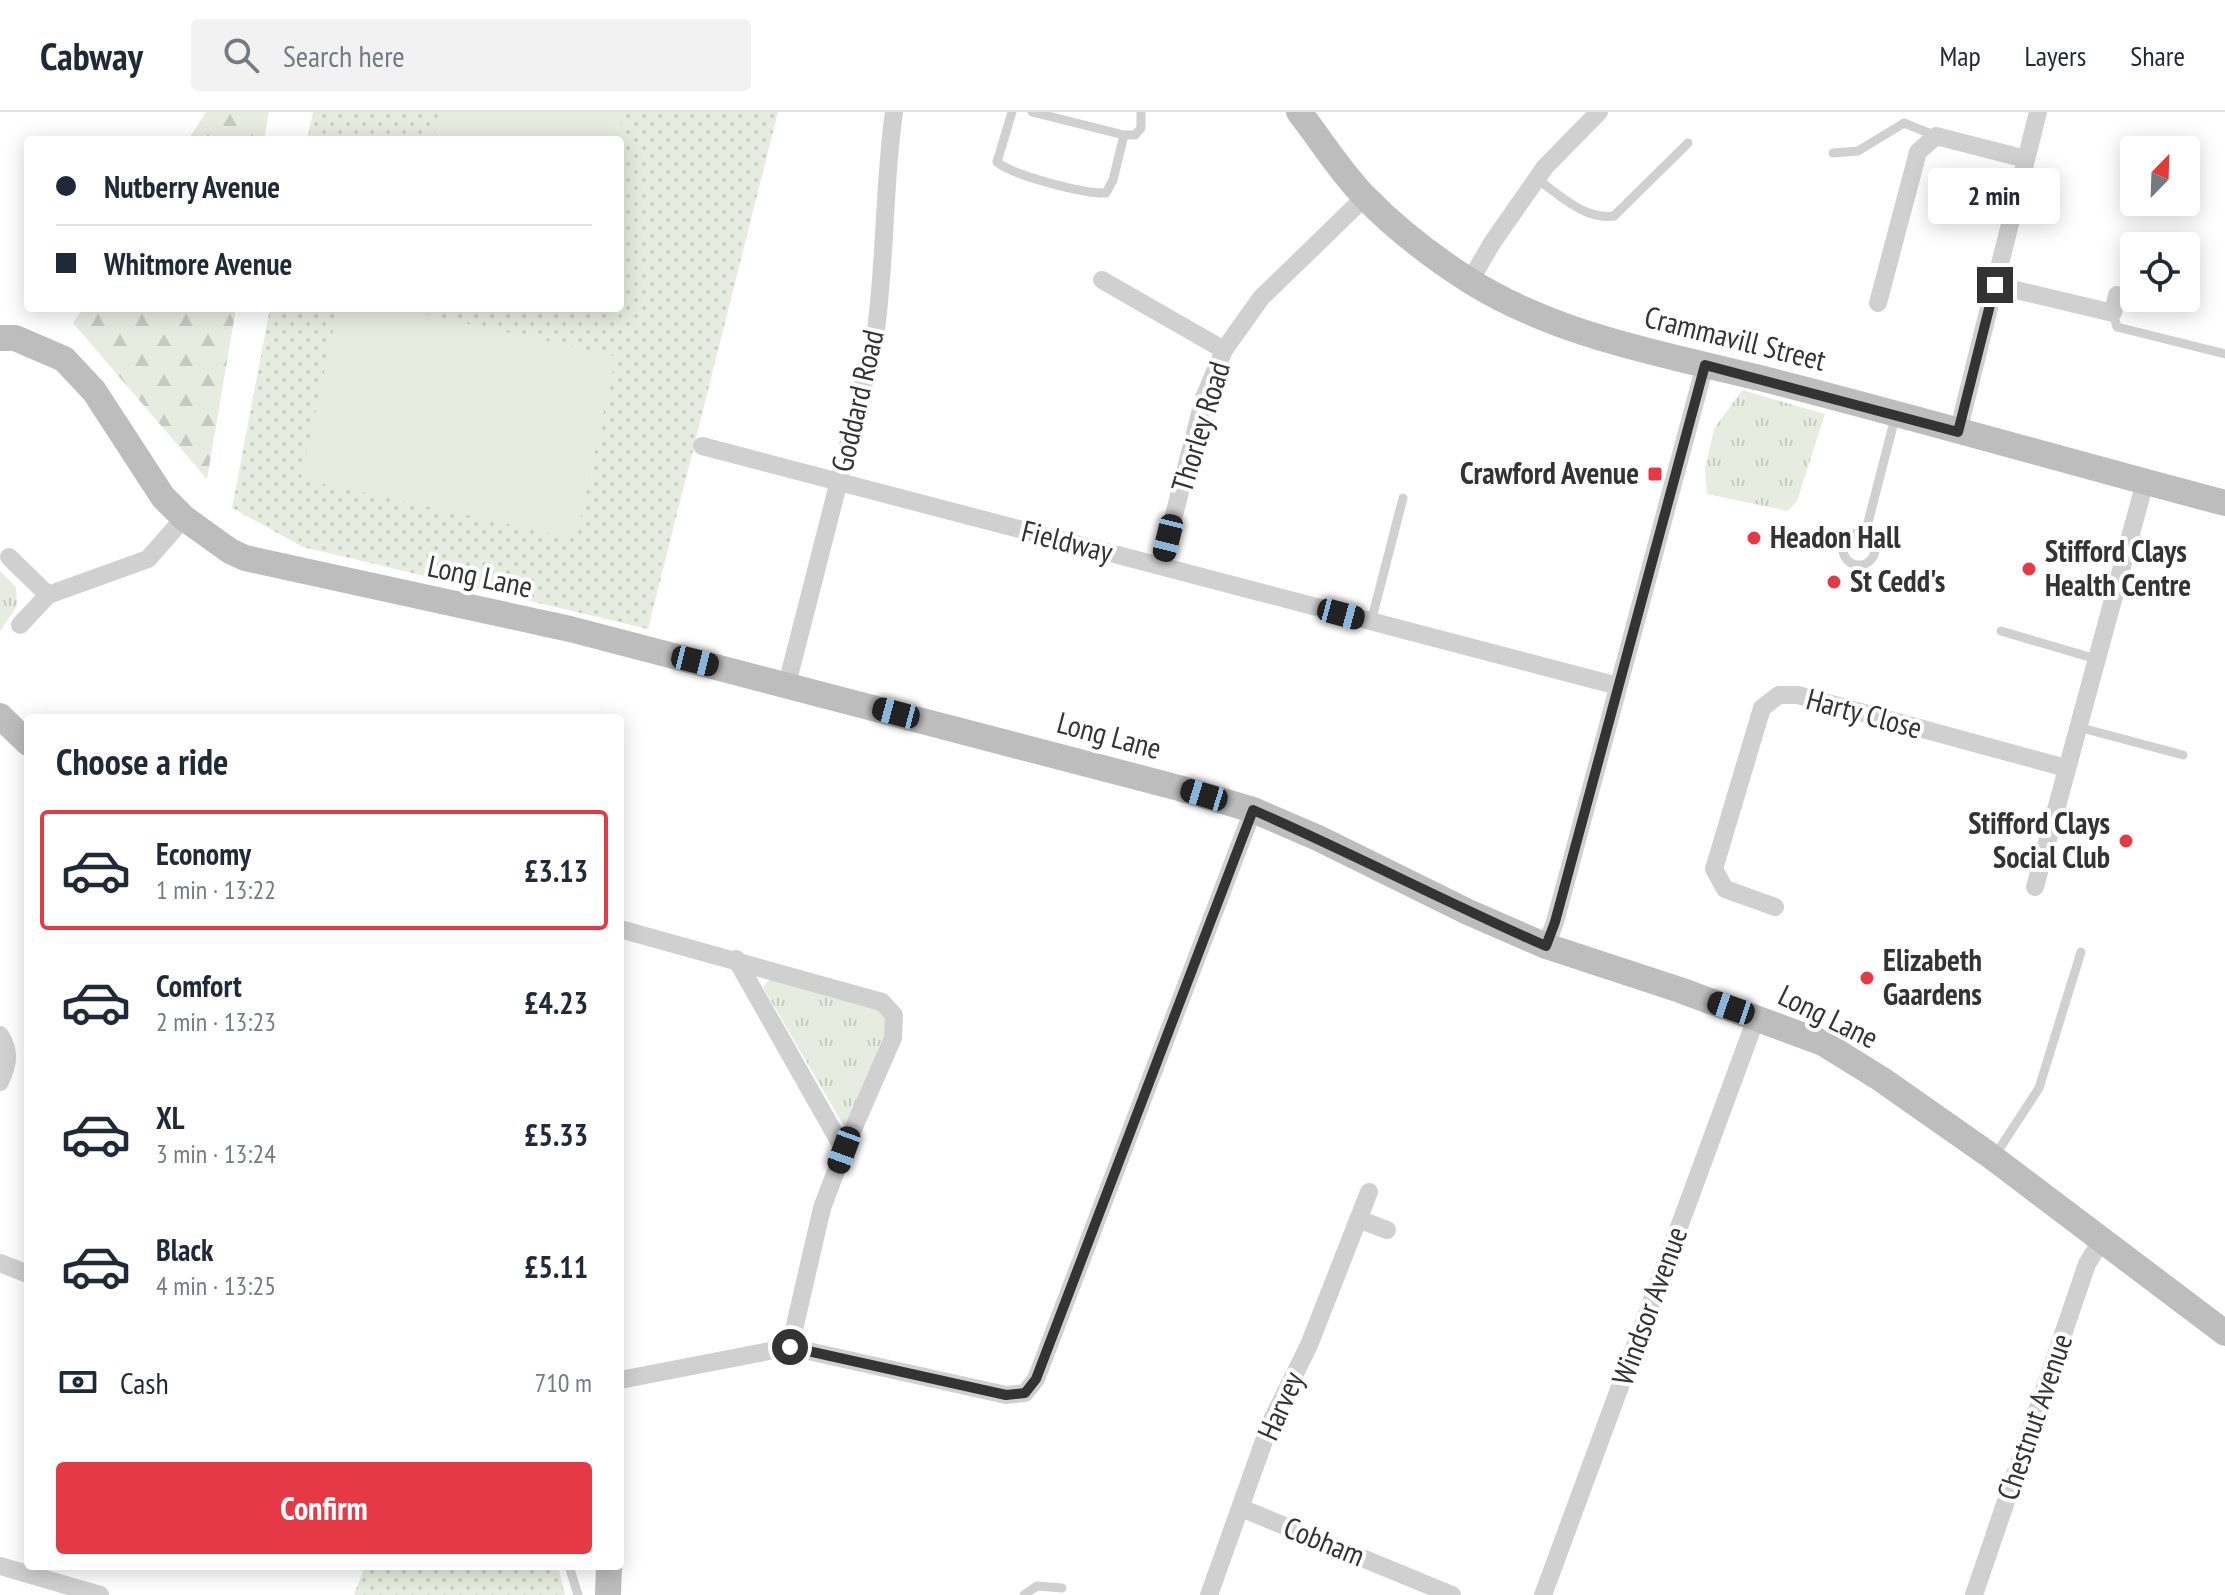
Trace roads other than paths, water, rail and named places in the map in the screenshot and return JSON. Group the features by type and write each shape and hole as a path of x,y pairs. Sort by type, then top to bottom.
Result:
{"street":[{"name":"Goddard Road","path":"787,684 874,344 881,299 886,165 894,112"},
{"name":"Crammavill Street","path":"1299,112 1365,197 1416,241 1470,281 1516,306 1563,326 2225,503"},
{"path":"1470,281 1492,243 1545,167 1599,112"},
{"path":"1958,432 2038,112"},
{"path":"1878,303 1918,152 1936,136 2026,159"},
{"name":"Thorley Road","path":"1161,566 1204,398 1224,350 1261,298 1365,197"},
{"path":"1102,280 1224,350"},
{"path":"1995,285 2115,304"},
{"name":"Long Lane","path":"0,338 15,338 64,359 94,391 163,497 184,518 245,558 570,629 787,684 1253,810 1546,946 1757,1016 1823,1043 1881,1079 1993,1158 2225,1333"},
{"path":"1546,946 1705,365"},
{"name":"Fieldway","path":"702,446 1618,686"},
{"path":"2035,887 2145,482"},
{"path":"20,625 48,595 148,559 184,518"},
{"path":"9,557 48,595"},
{"name":"Harty Close","path":"1775,907 1725,889 1714,869 1762,708 1779,695 1798,695 2066,768"},
{"path":"0,716 24,739"},
{"path":"0,742 24,751"},
{"path":"624,1379 790,1347 1006,1395 1025,1393 1036,1379 1253,810"},
{"path":"624,930 882,1002 894,1015 893,1038 822,1208 790,1347"},
{"path":"736,959 844,1150"},
{"name":"Windsor Avenue","path":"1543,1595 1757,1016"},
{"path":"0,1035 8,1056 0,1082"},
{"name":"Harvey","path":"1209,1595 1270,1424 1309,1345 1369,1192"},
{"path":"1358,1219 1387,1230"},
{"name":"Chestnut Avenue","path":"1974,1595 2087,1264 2101,1241"},
{"path":"0,1263 24,1272"},
{"name":"Cobham","path":"1241,1508 1452,1595"},
{"path":"0,1566 100,1595"},
{"path":"608,1595 609,1570"}],"lane":[{"path":"1012,112 997,162 1030,177 1093,194 1106,193 1113,180 1124,135"},
{"path":"1032,112 1124,135 1135,135 1141,128 1141,112"},
{"path":"1833,153 1858,151 1904,123 1936,136"},
{"path":"1537,179 1588,214 1598,218 1614,216 1688,143"},
{"path":"2115,304 2117,327 2225,354"},
{"path":"1865,534 1896,415"},
{"path":"1371,622 1403,498"},
{"path":"2001,631 2096,659"},
{"path":"2078,727 2183,755"},
{"path":"1993,1158 2039,1088 2081,952"},
{"path":"570,1570 578,1595"},
{"path":"1024,1595 1037,1586 1062,1588"}],"place":[{"name":"Crawford Avenue","path":"1655,474"},
{"name":"Headon Hall","path":"1754,538"},
{"name":"Stifford Clays Health Centre","path":"2029,569"},
{"name":"St Cedd's","path":"1834,582"},
{"name":"Stifford Clays Social Club","path":"2126,841"},
{"name":"Elizabeth Gaardens","path":"1867,978"}]}
